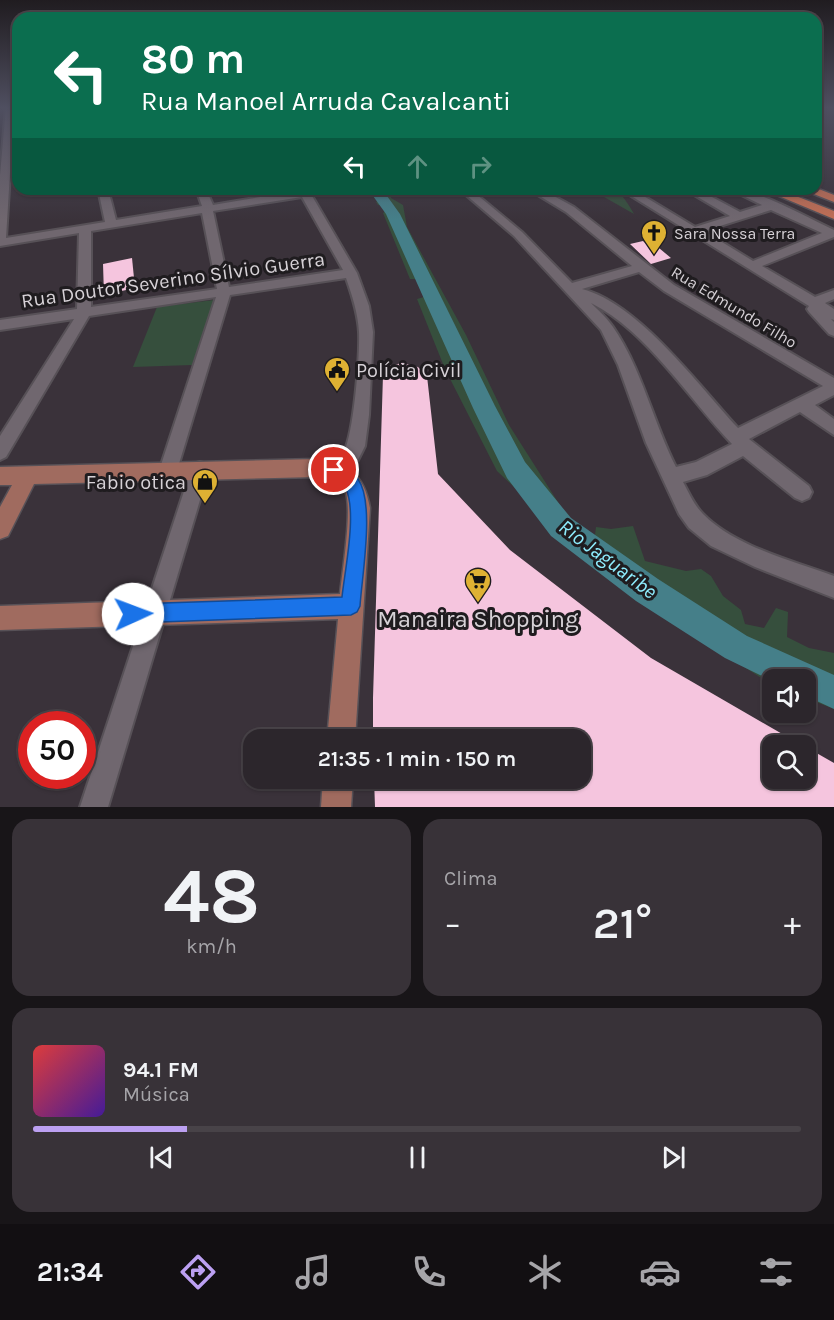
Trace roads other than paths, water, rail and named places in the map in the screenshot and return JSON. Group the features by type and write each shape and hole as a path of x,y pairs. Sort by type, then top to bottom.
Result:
{"highway":[{"path":"783,195 834,216"}],"main road":[{"path":"0,476 316,468 334,470 346,476 353,484 359,508 342,729"},
{"path":"0,529 28,475"},
{"path":"0,618 351,606"},
{"path":"336,807 337,789"}],"street":[{"path":"5,145 0,242 283,195"},
{"path":"104,195 111,224"},
{"path":"168,471 224,292 207,215 208,209 203,195"},
{"path":"307,195 351,273 362,306 366,332 361,415 356,446 351,457 334,470"},
{"path":"474,195 508,225 607,328 620,350 655,443 686,508 707,532 762,560 834,587"},
{"name":"Rua Edmundo Filho","path":"546,195 588,220 642,267 679,294 834,386"},
{"path":"635,195 834,315"},
{"path":"700,195 739,216"},
{"path":"749,195 833,233"},
{"path":"693,231 774,205"},
{"path":"0,452 84,313 85,228"},
{"path":"752,266 833,233"},
{"path":"572,289 642,267"},
{"name":"Rua Doutor Severino Sílvio Guerra","path":"0,325 351,273"},
{"path":"572,289 596,299 633,326 740,442 802,492"},
{"path":"814,303 834,294"},
{"path":"814,303 816,313 834,331"},
{"path":"671,477 711,464 740,442 834,386"},
{"path":"801,404 834,428"},
{"path":"94,807 200,470"}],"waterway":[{"name":"Rio Jaguaribe","path":"379,195 393,214 484,408 516,470 561,527 647,590 736,647 834,692"}],"place":[{"name":"Sara Nossa Terra","path":"654,256"},
{"name":"Polícia Civil","path":"337,393"},
{"name":"Fabio otica","path":"205,505"},
{"name":"Manaira Shopping","path":"478,604"}]}
